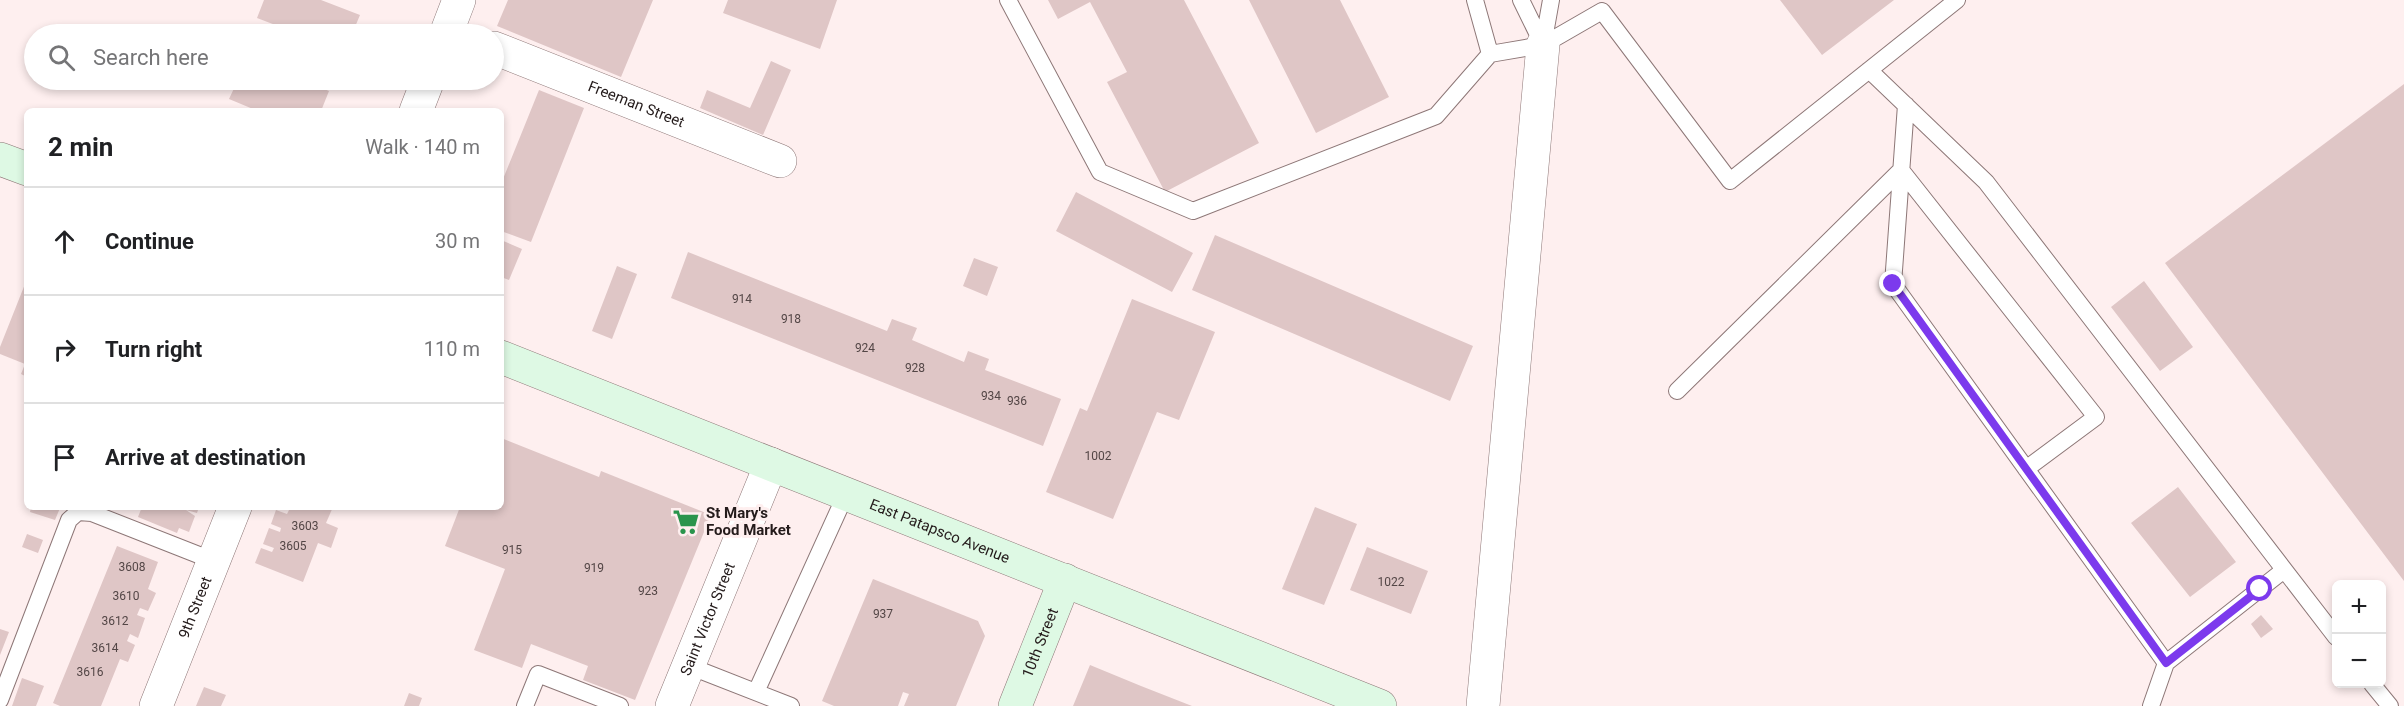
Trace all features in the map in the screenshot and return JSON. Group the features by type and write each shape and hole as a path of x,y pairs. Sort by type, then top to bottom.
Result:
{"main road":[{"path":"0,159 24,168"},
{"name":"East Patapsco Avenue","path":"504,358 1380,706"},
{"name":"10th Street","path":"1015,706 1065,580"}],"street":[{"path":"453,24 459,0"},
{"path":"1484,706 1543,45"},
{"name":"Freeman Street","path":"504,52 780,161"},
{"path":"417,108 424,90"},
{"name":"Saint Victor Street","path":"672,706 771,464"},
{"name":"9th Street","path":"156,706 234,510"}],"lane":[{"path":"1008,0 1100,172 1193,211 1436,116 1490,54 1543,45 1602,11 1730,181 1957,0"},
{"path":"1475,0 1490,54"},
{"path":"1521,0 1543,45"},
{"path":"1543,45 1551,0"},
{"path":"1869,70 1986,182 2334,634"},
{"path":"1906,105 1893,284 2166,663"},
{"path":"1677,391 1901,170"},
{"path":"1901,170 2096,417 2026,469"},
{"path":"756,692 846,494"},
{"path":"0,700 69,520 78,512 92,513 214,561"},
{"path":"2151,706 2166,663 2284,570"},
{"path":"689,666 791,706"},
{"path":"525,706 538,674 620,706"},
{"path":"2375,688 2390,706"}],"building":[{"path":"264,0 321,0 360,15 356,24 273,24 257,18"},
{"path":"508,0 653,0 621,77 504,29 504,24 498,24"},
{"path":"728,0 837,0 820,49 723,13"},
{"path":"1048,0 1184,0 1259,143 1165,192 1107,82 1127,72 1090,2 1058,19"},
{"path":"1249,0 1340,0 1389,97 1316,133"},
{"path":"1780,0 1894,0 1822,55"},
{"path":"771,61 791,70 763,135 700,108 707,90 750,108"},
{"path":"2404,84 2404,581 2165,263"},
{"path":"233,90 329,91 322,108 251,108 229,99"},
{"path":"539,90 584,108 531,242 504,232 504,177"},
{"path":"1076,192 1193,253 1172,292 1056,231"},
{"path":"1215,235 1473,346 1450,401 1192,290"},
{"path":"504,241 522,249 509,280 504,278"},
{"path":"688,252 887,331 892,319 917,328 912,340 964,362 968,351 989,359 985,370 1061,399 1043,446 671,298"},
{"path":"974,258 998,267 987,296 963,286"},
{"path":"617,266 637,274 612,339 592,331"},
{"path":"2144,281 2193,347 2160,371 2111,307"},
{"path":"24,287 24,364 0,354 0,347"},
{"path":"1132,299 1215,332 1179,420 1157,412 1113,519 1046,492 1080,408 1087,411"},
{"path":"504,439 599,477 601,471 711,515 635,700 583,680 588,666 531,644 522,668 474,650 505,569 445,546 459,510 504,510"},
{"path":"2178,487 2236,562 2190,597 2131,523"},
{"path":"1315,507 1357,524 1324,605 1282,589"},
{"path":"30,510 59,510 55,520 30,512"},
{"path":"141,510 186,510 195,516 189,532 179,528 177,533 138,517"},
{"path":"276,510 287,514 289,510 332,510 326,523 338,528 331,548 318,543 303,582 255,563 261,548 272,552 274,548 263,544 269,528 280,532 281,528 271,524"},
{"path":"27,534 43,540 38,553 22,547"},
{"path":"117,546 158,562 148,589 156,593 148,611 140,608 137,615 145,618 138,638 130,634 127,641 135,645 128,662 120,659 101,706 60,706 53,703"},
{"path":"1367,547 1428,571 1411,614 1350,590"},
{"path":"873,579 978,621 985,636 956,706 904,706 909,694 903,692 898,706 834,706 822,701"},
{"path":"2261,615 2273,629 2261,638 2251,624"},
{"path":"0,629 9,632 0,655"},
{"path":"1090,665 1141,686 1192,706 1073,706"},
{"path":"22,678 44,686 36,706 12,706"},
{"path":"204,687 226,695 221,706 196,706"},
{"path":"409,693 422,698 419,706 404,706"}],"place":[{"name":"St Mary's Food Market","path":"686,522"}],"route":[{"path":"1893,284 2166,663 2260,589"}]}
